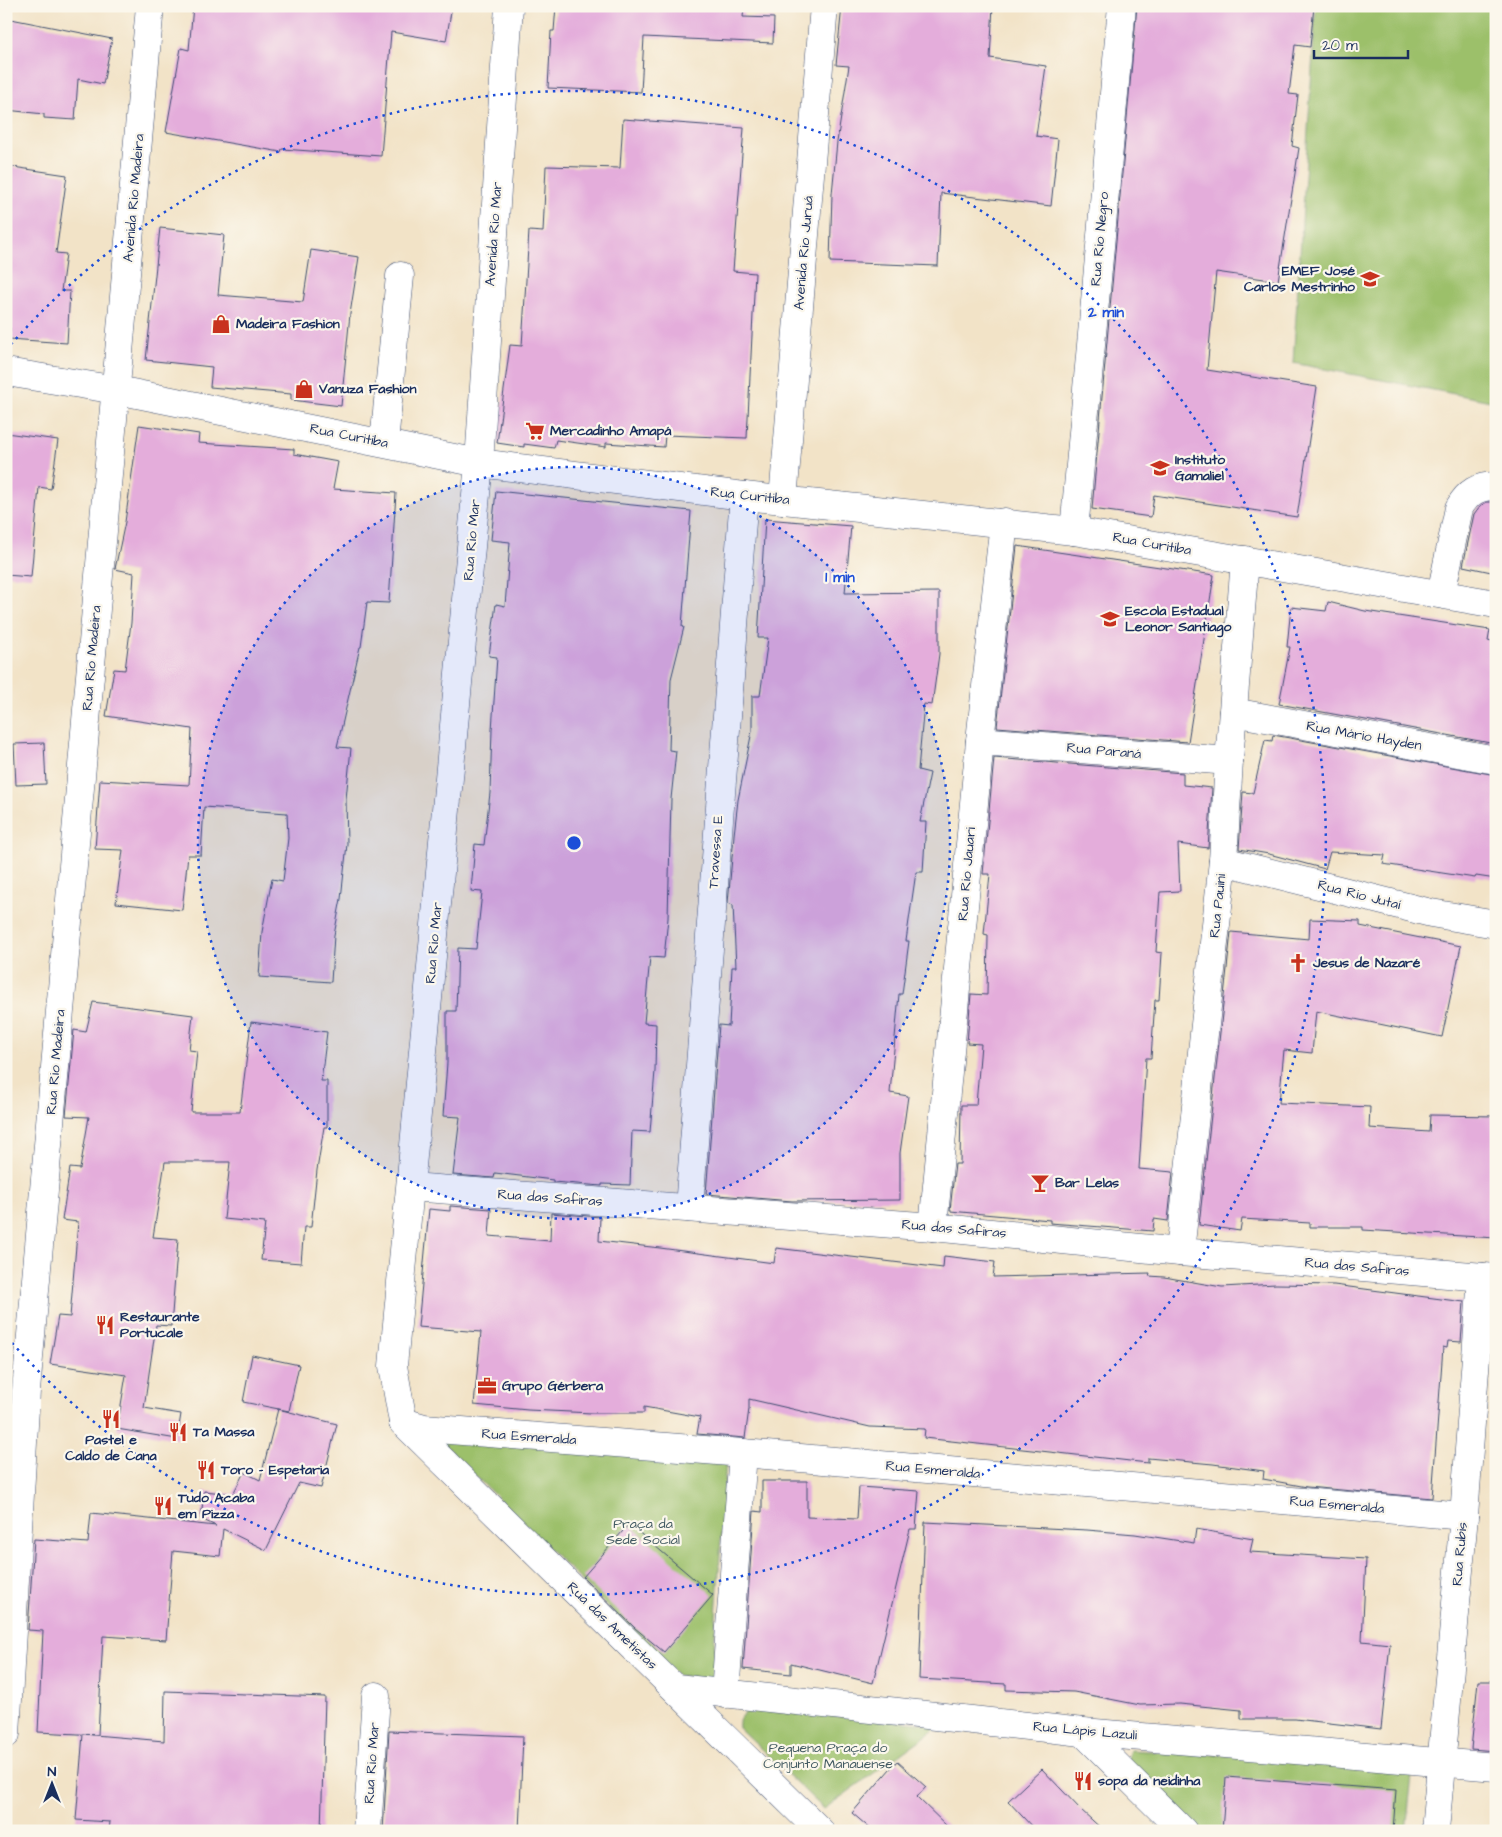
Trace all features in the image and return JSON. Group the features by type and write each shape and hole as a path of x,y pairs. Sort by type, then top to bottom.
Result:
{"street":[{"name":"Avenida Rio Madeira","path":"117,390 150,6"},
{"name":"Avenida Rio Mar","path":"479,463 509,6"},
{"name":"Avenida Rio Juruá","path":"783,500 824,6"},
{"name":"Rua Rio Negro","path":"1074,531 1122,6"},
{"path":"384,444 400,276"},
{"name":"Rua Curitiba","path":"6,372 117,390 479,463 744,496 1004,522 1074,531 1496,604"},
{"name":"Rua Rio Madeira","path":"6,1734 16,1389 117,390"},
{"name":"Rua Rio Mar","path":"403,1422 392,1366 411,1187 479,463"},
{"path":"1441,594 1459,508 1464,498 1474,490 1486,486 1496,486"},
{"name":"Travessa E","path":"689,1208 744,496"},
{"name":"Rua Rio Jauari","path":"933,1227 980,741 1004,522"},
{"name":"Rua Pauini","path":"1180,1252 1223,861 1245,560"},
{"name":"Rua Mário Hayden","path":"1233,712 1496,760"},
{"name":"Rua Paraná","path":"980,741 1229,761"},
{"name":"Rua Rio Jutaí","path":"1223,861 1431,913 1496,924"},
{"name":"Rua das Safiras","path":"411,1187 933,1227 1180,1252 1489,1278"},
{"name":"Rua Rubis","path":"1435,1831 1464,1516 1489,1278"},
{"name":"Rua Esmeralda","path":"403,1422 424,1428 743,1453 1464,1516"},
{"name":"Rua das Ametistas","path":"403,1422 820,1831"},
{"path":"725,1694 743,1453"},
{"name":"Rua Lápis Lazuli","path":"676,1688 1083,1732 1496,1767"},
{"name":"Rua Rio Mar","path":"368,1831 376,1696"},
{"path":"1083,1732 1182,1831"}],"green space":[{"path":"1316,6 1496,6 1496,402 1293,363"},
{"name":"Praça da Sede Social","path":"435,1436 726,1460 712,1680 677,1675"},
{"name":"Pequena Praça do Conjunto Manauense","path":"751,1709 941,1725 824,1809 739,1728 741,1716"},
{"path":"1130,1750 1413,1766 1406,1831 1194,1831 1127,1758"}],"building":[{"path":"193,6 452,6 446,41 391,32 381,156 282,149 281,152 166,132 181,48 189,50"},
{"path":"556,6 698,6 744,8 743,17 774,18 773,43 644,37 641,92 548,88 551,31 554,31"},
{"path":"842,6 910,6 946,10 946,6 993,6 990,58 1046,66 1036,136 1058,139 1051,206 941,193 938,266 830,262 832,194 837,142 849,66 836,65"},
{"path":"1137,6 1314,6 1310,47 1295,45 1289,94 1298,95 1292,146 1299,148 1278,281 1216,272 1207,370 1317,387 1297,517 1154,495 1151,517 1092,509"},
{"path":"6,18 112,39 103,84 78,79 75,120 44,118 44,114 6,110"},
{"path":"623,119 744,128 733,271 755,273 747,438 665,435 664,447 606,443 606,447 556,440 554,448 524,444 524,447 497,443 510,345 522,346 529,231 543,232 546,166 620,168"},
{"path":"6,166 67,175 56,253 66,254 61,291 70,291 67,343 9,339 10,328 6,328"},
{"path":"160,228 224,235 218,295 303,302 311,250 359,257 350,314 341,406 291,400 291,394 210,387 212,367 146,360"},
{"path":"139,425 199,434 198,443 294,449 294,454 338,462 333,489 396,493 389,603 367,602 361,647 337,747 351,748 346,799 347,844 341,899 334,935 331,982 259,977 262,932 272,879 283,881 288,838 287,813 204,807 201,855 188,855 182,910 116,903 123,850 95,849 100,780 189,785 192,729 106,716 114,669 125,670 131,623 134,573 115,569 125,522"},
{"path":"6,433 58,440 51,489 39,487 31,577 6,575"},
{"path":"496,491 691,511 682,626 684,627 671,679 669,750 676,751 671,799 668,918 664,958 650,957 644,1023 656,1024 655,1071 650,1132 632,1131 630,1185 602,1184 602,1186 553,1182 553,1180 495,1173 494,1178 453,1175 460,1117 443,1116 447,1063 447,1011 456,1011 458,948 476,949 482,892 471,891 475,844 484,845 490,793 497,657 489,656 496,604 505,606 510,542 491,540"},
{"path":"1487,502 1496,502 1496,573 1463,566 1474,514 1480,506"},
{"path":"765,519 851,526 845,593 939,592 939,654 932,705 924,704 918,770 930,773 920,822 926,822 923,872 916,872 906,941 909,941 902,994 899,994 890,1093 908,1096 900,1153 900,1200 792,1201 706,1194 719,1025 729,1026 732,967 736,967 733,905 728,903 734,835 738,800 752,731 752,696 760,696 768,638 758,638"},
{"path":"1017,546 1214,575 1188,742 997,727"},
{"path":"1328,602 1365,611 1490,630 1488,641 1496,643 1496,744 1279,704 1290,647 1287,647 1291,607 1326,611"},
{"path":"1273,735 1496,775 1496,879 1476,876 1475,878 1383,864 1385,855 1330,852 1325,869 1269,854 1239,849 1243,792 1253,793 1265,740 1272,741"},
{"path":"44,743 46,784 16,785 14,744"},
{"path":"994,758 1183,773 1183,785 1212,788 1208,848 1178,844 1180,891 1160,892 1156,952 1162,953 1159,1000 1155,1000 1151,1058 1146,1058 1139,1169 1173,1172 1168,1221 1154,1219 1153,1231 1050,1223 1050,1220 950,1211 955,1164 960,1164 961,1105 976,1105 981,1044 967,1043 971,994 987,995 988,935 984,934 990,874 983,874"},
{"path":"1310,919 1360,921 1360,926 1461,946 1442,1037 1316,1011 1312,1053 1284,1050 1279,1103 1370,1107 1369,1128 1429,1132 1430,1115 1496,1116 1496,1238 1363,1230 1363,1227 1310,1227 1310,1223 1242,1219 1240,1231 1199,1225 1231,932 1309,939"},
{"path":"93,1002 193,1015 189,1050 197,1051 191,1112 240,1112 251,1022 327,1032 321,1081 327,1081 327,1127 324,1127 317,1170 311,1227 304,1227 301,1263 261,1260 265,1223 224,1219 230,1162 165,1162 153,1237 178,1239 171,1326 156,1325 144,1408 181,1414 177,1439 117,1429 126,1375 50,1364 58,1316 70,1317 78,1222 62,1220 70,1168 80,1169 89,1117 66,1116 74,1030 86,1032"},
{"path":"450,1206 491,1209 489,1236 550,1241 551,1213 600,1217 599,1241 774,1263 776,1248 943,1268 944,1256 995,1262 993,1277 1150,1273 1149,1276 1222,1287 1276,1284 1334,1285 1464,1302 1461,1342 1448,1341 1447,1348 1443,1347 1432,1498 1307,1487 1263,1479 1264,1471 1213,1464 1148,1458 1148,1463 924,1438 925,1429 870,1427 749,1399 745,1438 697,1434 700,1417 644,1407 644,1413 592,1413 474,1405 481,1332 418,1327 429,1209 450,1211"},
{"path":"1496,1307 1496,1347 1492,1346"},
{"path":"252,1355 299,1365 289,1411 243,1402"},
{"path":"278,1409 337,1424 321,1488 299,1483 266,1550 223,1529 220,1556 173,1551 166,1640 103,1636 98,1735 38,1732 43,1631 28,1630 34,1539 88,1543 91,1513 216,1526 201,1519 204,1491 233,1494 244,1472 260,1480"},
{"path":"762,1481 807,1481 807,1517 857,1519 859,1487 919,1491 916,1529 910,1529 873,1683 791,1663 791,1674 743,1669 754,1511 762,1512"},
{"path":"925,1522 1087,1530 1135,1534 1194,1543 1196,1529 1253,1539 1250,1552 1366,1559 1362,1641 1390,1644 1381,1729 1295,1719 1241,1719 1241,1710 1180,1704 1140,1705 1074,1692 1006,1690 1006,1684 919,1679"},
{"path":"629,1524 713,1595 664,1652 635,1628 583,1577"},
{"path":"1478,1681 1496,1681 1496,1751 1471,1749"},
{"path":"165,1691 325,1697 321,1831 109,1831 110,1822 76,1820 83,1734 164,1741"},
{"path":"389,1731 523,1736 519,1831 383,1831"},
{"path":"897,1761 926,1787 917,1797 952,1831 873,1831 852,1813"},
{"path":"1042,1769 1104,1831 1036,1831 1008,1801"},
{"path":"1226,1777 1396,1790 1393,1831 1222,1831"}],"place":[{"name":"EMEF José Carlos Mestrinho","path":"1370,279"},
{"name":"Madeira Fashion","path":"221,324"},
{"name":"Vanuza Fashion","path":"304,389"},
{"name":"Mercadinho Amapá","path":"535,431"},
{"name":"Instituto Gamaliel","path":"1160,468"},
{"name":"Escola Estadual Leonor Santiago","path":"1110,619"},
{"name":"Jesus de Nazaré","path":"1298,963"},
{"name":"Bar Lelas","path":"1040,1183"},
{"name":"Restaurante Portucale","path":"105,1325"},
{"name":"Grupo Gérbera","path":"487,1386"},
{"name":"Pastel e Caldo de Cana","path":"111,1419"},
{"name":"Ta Massa","path":"178,1432"},
{"name":"Toro - Espetaria","path":"206,1470"},
{"name":"Tudo Acaba em Pizza","path":"163,1506"},
{"name":"sopa da neidinha","path":"1083,1781"}]}
